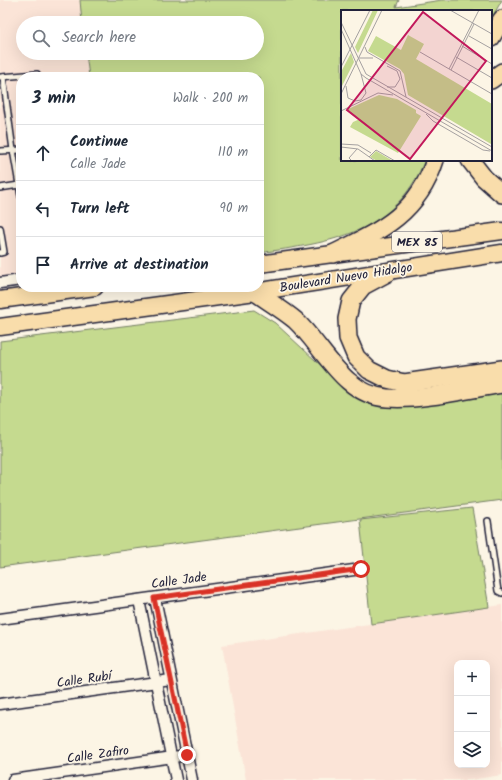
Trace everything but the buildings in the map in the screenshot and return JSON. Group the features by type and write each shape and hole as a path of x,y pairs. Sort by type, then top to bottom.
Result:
{"highway":[{"path":"492,36 502,19"},
{"path":"492,79 502,72"},
{"path":"333,254 392,222 412,205 424,187 435,161"},
{"path":"471,161 484,178 502,194"},
{"path":"389,272 363,286 351,301 347,319 348,338 356,357 369,370 387,379 404,383 502,370"},
{"path":"255,292 295,320 352,385 369,394 386,398 405,399 502,384"}],"main road":[{"name":"Boulevard Nuevo Hidalgo","path":"264,263 502,231"},
{"name":"Boulevard Nuevo Hidalgo","path":"264,291 502,253"},
{"path":"0,300 34,292"},
{"name":"Boulevard Nuevo Hidalgo","path":"0,327 255,292"}],"street":[{"path":"0,283 16,281"},
{"name":"Calle Jade","path":"0,619 361,569"},
{"path":"154,598 192,780"},
{"path":"139,600 176,780"},
{"name":"Calle Rubí","path":"0,704 171,680"},
{"name":"Calle Zafiro","path":"13,780 187,755"}],"lane":[{"path":"16,76 2,77 16,168"},
{"path":"0,151 13,150"},
{"path":"0,188 16,185"},
{"path":"0,228 4,252 0,253"},
{"path":"488,521 498,591 502,593"}],"shaded area":[{"path":"0,0 80,0 81,16 16,16 16,60 87,60 88,72 16,72 16,275 0,277"},
{"path":"502,605 502,775 470,780 246,780 222,645"}],"green space":[{"path":"80,0 399,0 396,7 442,0 502,0 492,17 492,10 341,10 341,161 424,161 412,185 396,205 378,219 335,239 264,252 264,72 88,72 87,60 264,60 264,16 81,16"},
{"path":"254,310 275,323 356,398 395,407 502,391 502,500 0,567 0,341"},
{"path":"472,508 489,607 371,624 360,520"}],"route":[{"path":"187,755 154,598 361,569"}]}
